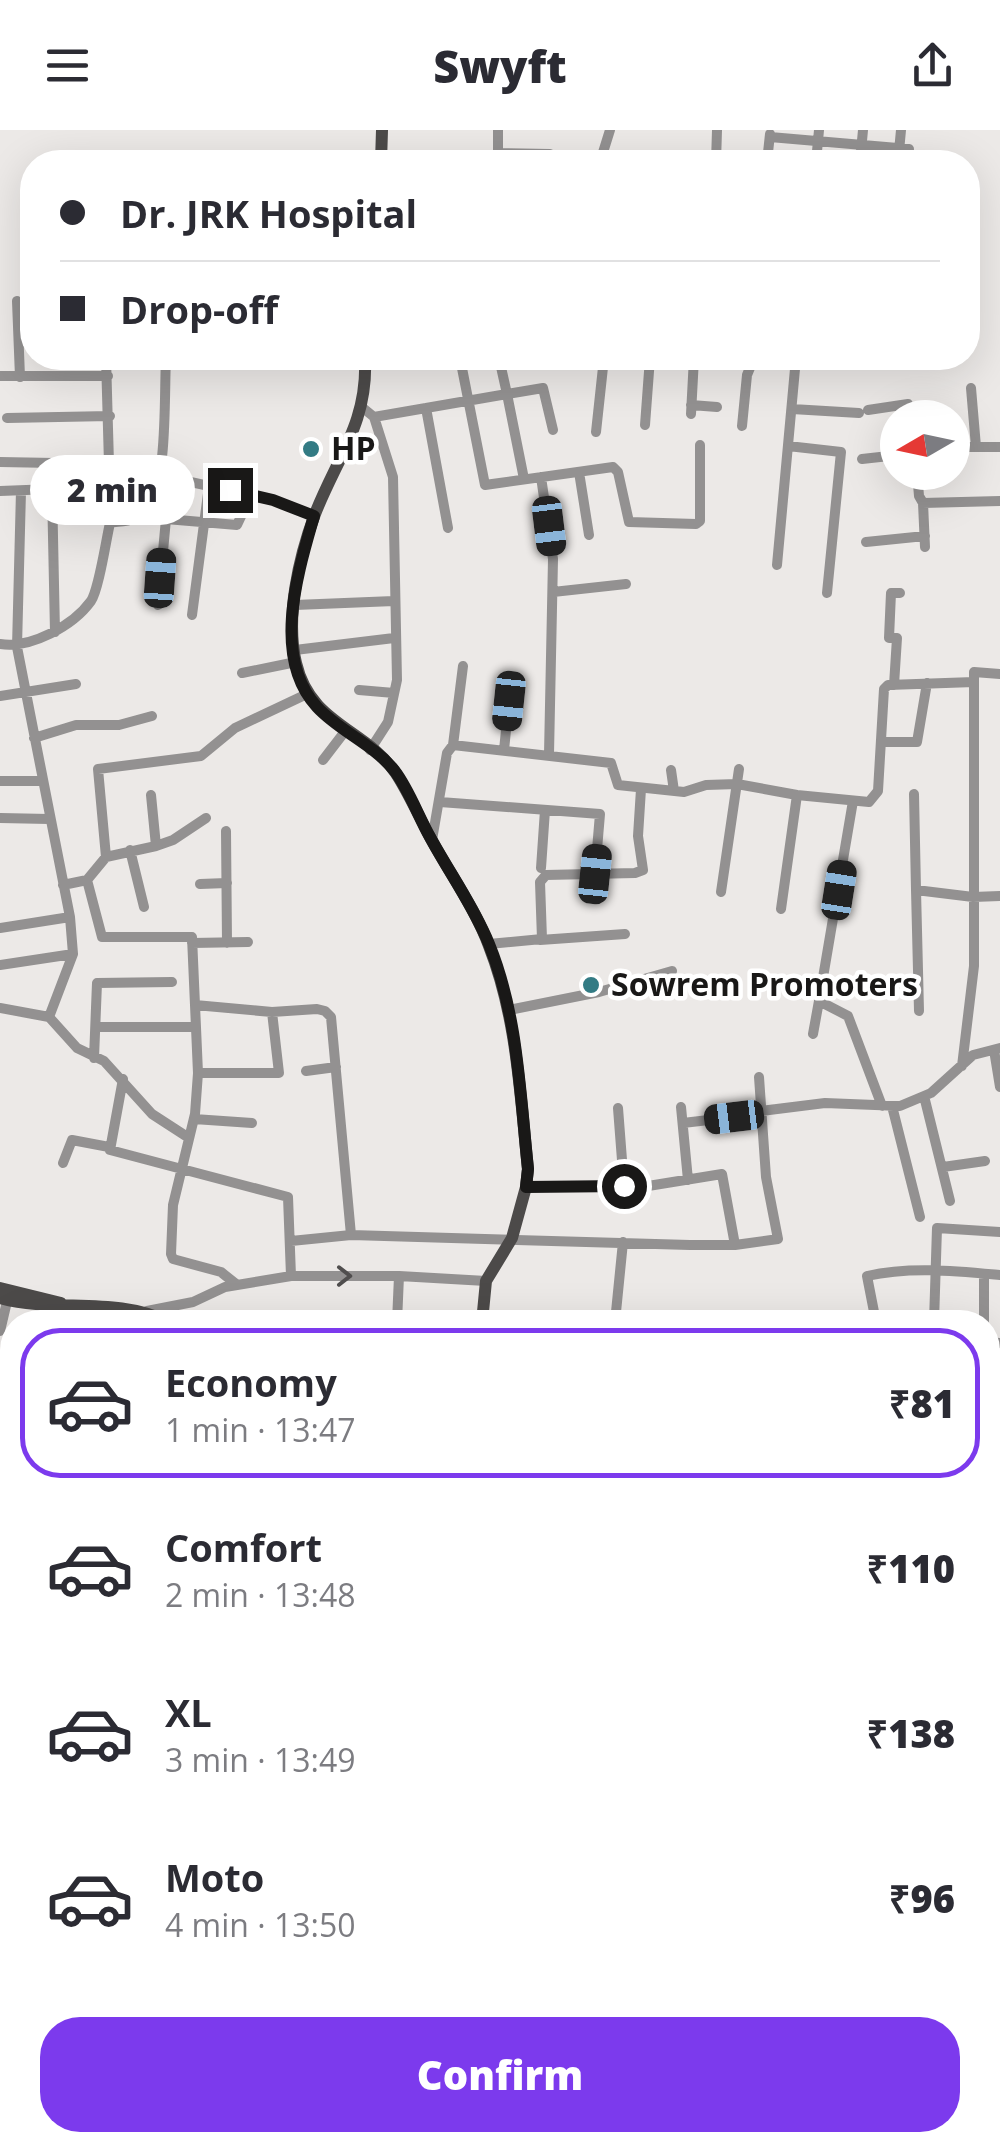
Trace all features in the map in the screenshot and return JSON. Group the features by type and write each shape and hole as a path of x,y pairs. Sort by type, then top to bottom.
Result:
{"main road":[{"path":"366,370 369,413 314,516 302,558 292,632 306,694 394,770 489,944 508,1010 528,1169 512,1238 486,1281 483,1310"},
{"path":"3,1297 45,1307 63,1304 135,1310"}],"street":[{"path":"861,150 863,130"},
{"path":"770,134 819,136 904,149 901,130"},
{"path":"18,301 20,377"},
{"path":"107,370 109,464"},
{"path":"0,644 17,647 55,632 92,600 110,523 139,517 147,511 160,477 165,370"},
{"path":"462,370 483,482 489,485 616,468 629,522 698,524 700,445"},
{"path":"502,370 524,479"},
{"path":"596,432 603,370"},
{"path":"645,425 649,370"},
{"path":"693,370 691,409 717,406"},
{"path":"742,426 750,370"},
{"path":"778,565 795,370"},
{"path":"0,376 108,376"},
{"path":"370,750 388,722 394,693 394,601 393,477 369,413 426,408 543,388 553,430"},
{"path":"970,388 976,447"},
{"path":"426,408 448,528"},
{"path":"792,408 880,408"},
{"path":"7,418 110,416"},
{"path":"788,446 841,452 826,594"},
{"path":"970,447 1000,446"},
{"path":"862,459 880,457"},
{"path":"0,462 109,464 251,495 314,516"},
{"path":"579,472 589,535"},
{"path":"540,477 553,559 549,754"},
{"path":"192,616 210,486"},
{"path":"0,491 52,489 55,632"},
{"path":"866,542 925,542 918,490"},
{"path":"21,491 17,647 70,916 73,954 49,1017"},
{"path":"158,605 163,524 168,518 237,525 251,495"},
{"path":"923,503 1000,501"},
{"path":"553,592 626,584"},
{"path":"894,685 896,638 889,638 890,593 900,593"},
{"path":"295,606 394,601"},
{"path":"242,673 295,656 394,638"},
{"path":"432,841 464,666"},
{"path":"962,1066 974,966 974,672 1000,674"},
{"path":"452,746 611,762 616,784 641,788 674,791 737,784 869,802 876,798 884,689 894,685 974,682"},
{"path":"882,742 917,742 926,683"},
{"path":"0,696 76,684"},
{"path":"359,690 394,693"},
{"path":"106,857 98,769 201,756 235,728 306,694"},
{"path":"504,750 509,701"},
{"path":"34,738 76,725 120,725 152,716"},
{"path":"323,760 346,730"},
{"path":"672,770 674,791"},
{"path":"721,892 739,770"},
{"path":"0,781 42,781"},
{"path":"539,940 544,935 542,877 643,870 638,836 641,788"},
{"path":"151,794 156,846"},
{"path":"914,794 919,1012"},
{"path":"781,909 798,795"},
{"path":"812,1034 853,801"},
{"path":"440,802 600,814 595,874"},
{"path":"541,868 545,810"},
{"path":"0,818 49,819"},
{"path":"63,886 87,880 106,857 156,846 206,818"},
{"path":"226,831 228,942"},
{"path":"130,850 144,907"},
{"path":"87,880 102,937 192,937 198,1073 194,1119 173,1204 171,1254 174,1259 221,1272 236,1284"},
{"path":"200,884 227,883"},
{"path":"916,890 1000,896"},
{"path":"0,928 70,916"},
{"path":"489,944 625,934"},
{"path":"192,943 248,942"},
{"path":"0,965 73,954"},
{"path":"508,1010 599,992 672,971"},
{"path":"94,1058 97,983 172,982"},
{"path":"819,1002 848,1016 887,1106 920,1216"},
{"path":"195,1006 272,1012 324,1011 330,1018 351,1235"},
{"path":"0,1008 49,1017 76,1048 104,1061 152,1114 189,1138"},
{"path":"198,1073 279,1073 272,1012"},
{"path":"96,1027 194,1027"},
{"path":"761,1111 825,1104 900,1106 924,1096 973,1055 997,1049 1000,1087"},
{"path":"306,1071 336,1067"},
{"path":"291,1241 351,1235 735,1245 778,1239 766,1176 759,1077"},
{"path":"109,1147 123,1079"},
{"path":"924,1096 950,1201"},
{"path":"618,1108 624,1186"},
{"path":"681,1108 688,1180"},
{"path":"683,1123 734,1117"},
{"path":"194,1119 252,1124"},
{"path":"63,1163 70,1141 109,1147 113,1152 288,1197 292,1276"},
{"path":"943,1168 986,1161"},
{"path":"526,1187 642,1187 722,1174 735,1245"},
{"path":"934,1310 937,1228 1000,1232"},
{"path":"616,1310 623,1242"},
{"path":"874,1310 867,1276 888,1271 1000,1275"},
{"path":"984,1274 984,1310"},
{"path":"152,1310 193,1302 236,1284 292,1276 486,1281"},
{"path":"397,1310 398,1276"}],"place":[{"name":"HP","path":"311,449"},
{"name":"Sowrem Promoters","path":"591,985"}],"route":[{"path":"230,490 273,500 314,516 302,558 292,632 306,694 394,770 489,944 508,1010 517,1061 528,1169 526,1187 624,1186"}]}
